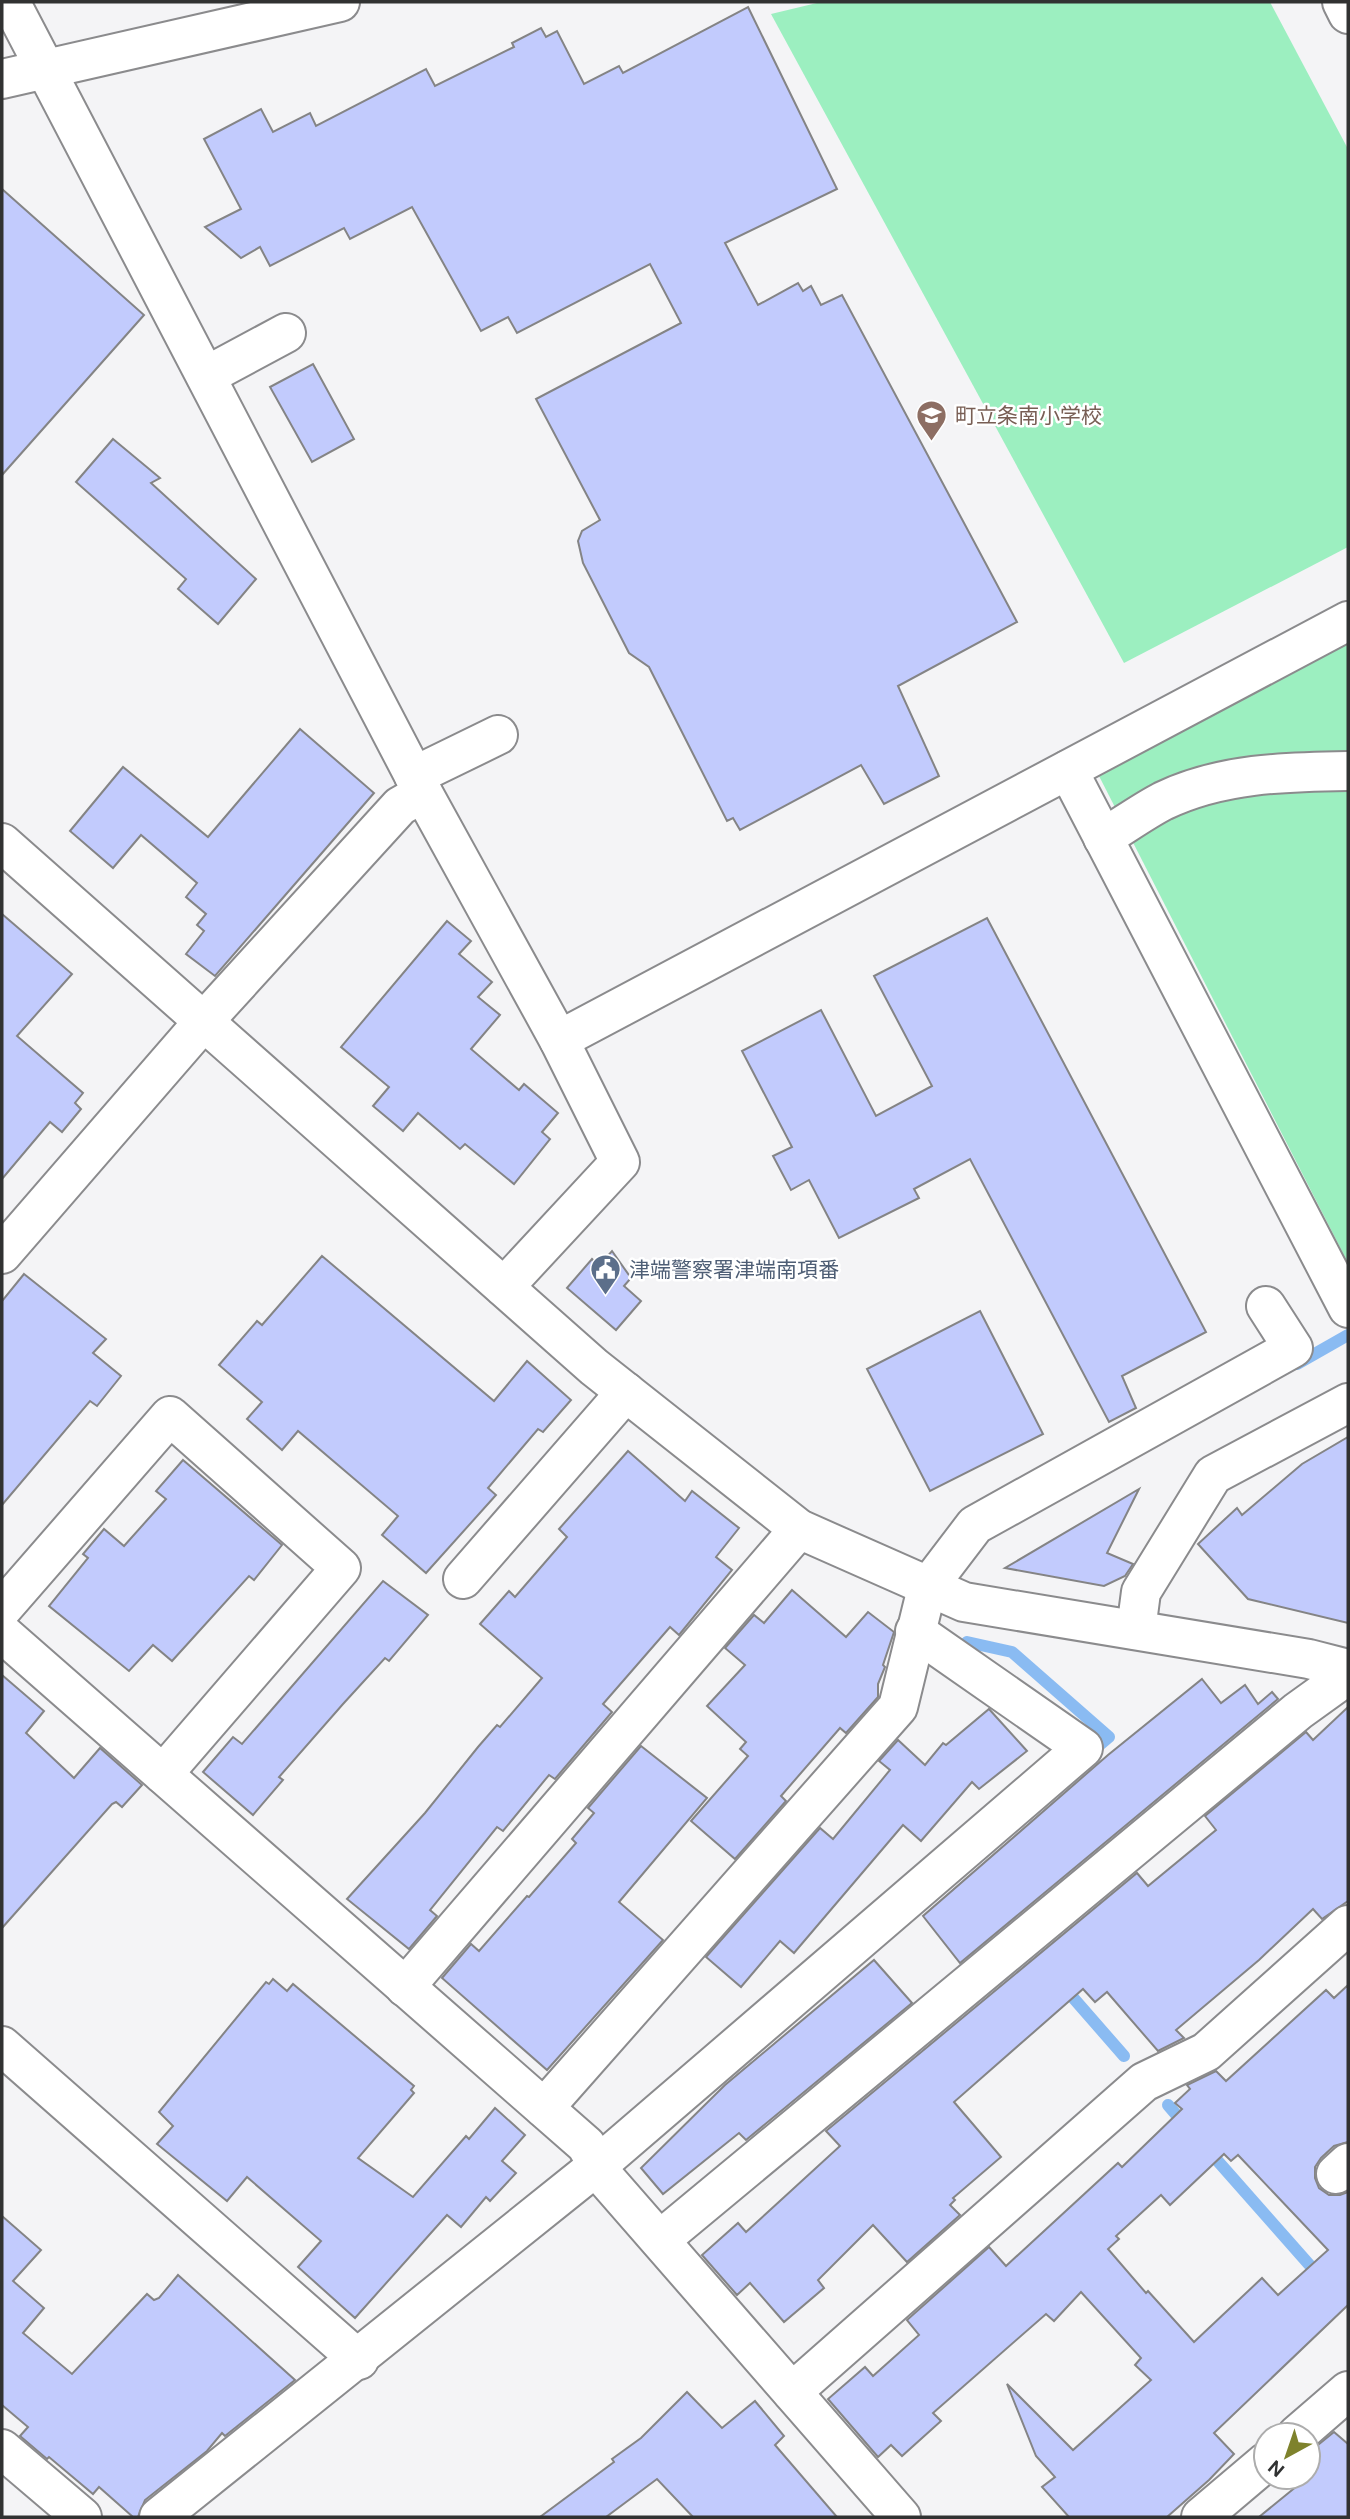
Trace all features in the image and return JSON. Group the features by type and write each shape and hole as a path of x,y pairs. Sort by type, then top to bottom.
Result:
{"main road":[{"path":"2,79 340,2"},
{"path":"1342,2 1348,14"},
{"path":"14,9 418,785 559,1040 620,1162 504,1287"},
{"path":"206,376 286,333"},
{"path":"559,1040 1348,621"},
{"path":"2,1254 204,1021 418,785 498,735"},
{"path":"1068,770 1348,1308"},
{"path":"1103,838 1164,801 1227,778 1294,772 1348,771"},
{"path":"2,843 504,1287 626,1392 799,1529 964,1602 1309,1659 1348,1669"},
{"path":"544,2108 898,1707 928,1588 975,1525 1293,1348 1266,1306"},
{"path":"463,1579 626,1392"},
{"path":"1136,1630 1141,1592 1213,1475 1348,1404"},
{"path":"2,1609 170,1416 341,1568 163,1774"},
{"path":"405,1987 799,1529"},
{"path":"159,2517 359,2360 592,2155 1083,1748 915,1631"},
{"path":"2,1633 544,2108 592,2155 660,2240 901,2517"},
{"path":"660,2240 1288,1720 1348,1675"},
{"path":"792,2392 1144,2082 1206,2052 1348,1925"},
{"path":"2,2046 359,2360"},
{"path":"1313,2421 1348,2391"},
{"path":"2,2449 82,2517"},
{"path":"1201,2517 1252,2474"}],"green space":[{"path":"821,2 1270,2 1348,149 1348,547 1124,663 771,14"},
{"path":"1348,643 1348,1263 1099,776"}],"building":[{"path":"748,7 837,189 725,243 758,305 798,283 803,291 811,286 821,305 842,295 1017,622 898,686 939,776 884,804 861,765 740,830 733,818 727,821 649,667 629,653 583,563 578,541 582,531 600,520 536,399 681,323 650,264 517,333 508,317 481,331 412,207 350,239 344,228 270,266 260,247 241,258 205,227 241,209 204,139 261,109 273,132 310,113 316,126 426,69 435,86 514,47 512,43 541,28 546,37 557,31 584,84 619,66 623,73"},
{"path":"2,189 144,315 2,475"},
{"path":"313,364 354,439 312,462 270,387"},
{"path":"113,439 160,478 151,483 256,579 218,624 178,589 186,579 76,482"},
{"path":"300,729 374,793 215,976 186,954 204,931 197,925 206,914 186,897 197,883 141,835 113,868 70,831 123,767 208,837"},
{"path":"2,914 72,974 17,1036 83,1093 75,1103 81,1109 62,1132 50,1122 2,1179"},
{"path":"987,918 1206,1332 1122,1376 1136,1408 1109,1422 970,1159 914,1189 919,1198 839,1238 809,1180 791,1190 773,1156 792,1147 742,1051 821,1010 876,1116 932,1086 874,976"},
{"path":"447,921 471,941 459,954 492,982 478,997 500,1015 471,1049 519,1090 524,1084 558,1113 542,1132 550,1139 514,1184 465,1144 460,1149 418,1113 403,1131 373,1106 389,1087 341,1047"},
{"path":"612,1251 631,1278 624,1286 641,1301 616,1330 567,1288 592,1259 599,1266"},
{"path":"322,1256 494,1401 527,1361 571,1400 543,1432 538,1429 488,1488 496,1495 426,1573 382,1535 398,1516 298,1431 282,1450 247,1419 262,1402 219,1365 257,1321 262,1325"},
{"path":"24,1274 106,1339 93,1353 121,1376 97,1406 90,1401 2,1505 2,1301"},
{"path":"980,1311 1043,1434 930,1491 867,1369"},
{"path":"1348,1437 1348,1623 1248,1599 1198,1544 1237,1508 1242,1515 1302,1464"},
{"path":"628,1451 685,1501 692,1491 739,1528 716,1557 732,1570 679,1635 670,1627 603,1704 612,1712 555,1779 549,1775 503,1831 497,1827 430,1910 437,1916 409,1949 347,1899 425,1813 497,1725 500,1727 542,1678 480,1624 509,1591 515,1597 567,1537 559,1529"},
{"path":"183,1460 282,1545 254,1580 249,1576 172,1661 153,1645 129,1671 49,1606 88,1558 83,1554 104,1529 124,1546 166,1499 156,1491"},
{"path":"1139,1489 1107,1553 1133,1564 1125,1576 1104,1586 1005,1568"},
{"path":"383,1581 428,1615 389,1661 385,1658 279,1777 283,1780 253,1815 203,1772 233,1737 242,1744"},
{"path":"792,1590 846,1637 868,1612 894,1632 878,1684 878,1697 846,1733 840,1728 781,1796 786,1801 735,1859 691,1821 748,1756 740,1749 746,1742 707,1706 745,1665 725,1648 754,1615 764,1623"},
{"path":"2,1675 44,1711 26,1733 74,1778 100,1748 142,1785 122,1807 116,1802 112,1804 2,1928"},
{"path":"1202,1679 1221,1703 1245,1685 1258,1704 1272,1692 1278,1699 960,1963 923,1916 1108,1755"},
{"path":"1348,1707 1348,1901 1322,1919 1313,1909 1259,1960 1176,2030 1184,2038 1158,2051 1107,1992 1095,2002 1083,1989 954,2102 1001,2157 953,2198 955,2200 950,2205 960,2215 907,2262 873,2225 818,2280 824,2288 784,2322 750,2283 737,2295 702,2255 738,2223 746,2232 840,2146 826,2131 1137,1873 1148,1886 1216,1830 1205,1816 1306,1732 1313,1740"},
{"path":"989,1709 1027,1751 979,1789 972,1782 921,1841 903,1825 794,1953 780,1941 741,1987 706,1957 820,1828 833,1839 890,1770 879,1761 898,1740 925,1765 943,1743 946,1745"},
{"path":"641,1746 707,1798 619,1902 663,1940 547,2070 442,1978 471,1944 479,1951 576,1843 572,1839 594,1813 588,1808"},
{"path":"874,1960 912,2003 746,2140 739,2133 663,2194 641,2168 725,2085"},
{"path":"273,1979 287,1991 293,1984 414,2086 411,2090 414,2093 358,2158 413,2197 466,2136 469,2139 495,2108 525,2135 502,2161 516,2173 490,2201 486,2197 461,2227 447,2215 355,2318 298,2267 321,2241 247,2177 227,2201 157,2144 173,2126 159,2112 266,1982 269,1984"},
{"path":"1348,1985 1348,2142 1334,2146 1321,2158 1315,2167 1315,2178 1319,2188 1329,2195 1348,2192 1348,2305 1214,2433 1234,2454 1209,2480 1167,2517 1069,2517 1042,2487 1055,2477 1036,2456 1007,2384 1073,2450 1151,2380 1135,2365 1141,2358 1081,2292 1054,2321 1046,2314 933,2413 941,2421 902,2456 891,2445 878,2457 828,2399 865,2367 873,2376 919,2335 907,2320 989,2247 1006,2266 1118,2163 1122,2167 1182,2109 1175,2103 1190,2089 1187,2085 1216,2071 1226,2081 1326,1990 1334,1998","holes":["1224,2154 1231,2161 1238,2155 1328,2250 1278,2295 1262,2278 1194,2342 1108,2249 1119,2239 1116,2236 1161,2195 1170,2205"]},
{"path":"2,2216 41,2250 13,2281 44,2308 23,2333 72,2374 147,2294 154,2300 159,2298 178,2275 295,2380 225,2436 222,2433 207,2451 145,2500 138,2517 133,2517 99,2487 93,2494 20,2436 28,2427 2,2405"},
{"path":"687,2392 722,2428 755,2401 784,2436 775,2445 837,2517 693,2517 657,2479 606,2517 540,2517 614,2462 612,2459 641,2438"},
{"path":"1334,2432 1348,2444 1348,2517 1259,2517 1291,2491 1322,2491 1322,2442"}],"waterway":[{"path":"1297,1364 1348,1335"},
{"path":"967,1642 1012,1652 1109,1737 1089,1754"},
{"path":"1062,1985 1124,2056"},
{"path":"1168,2105 1186,2126"},
{"path":"1208,2150 1321,2278"}],"place":[{"name":"町立条南小学校","path":"932,443"},
{"name":"津端警察署津端南項番","path":"606,1297"}]}
